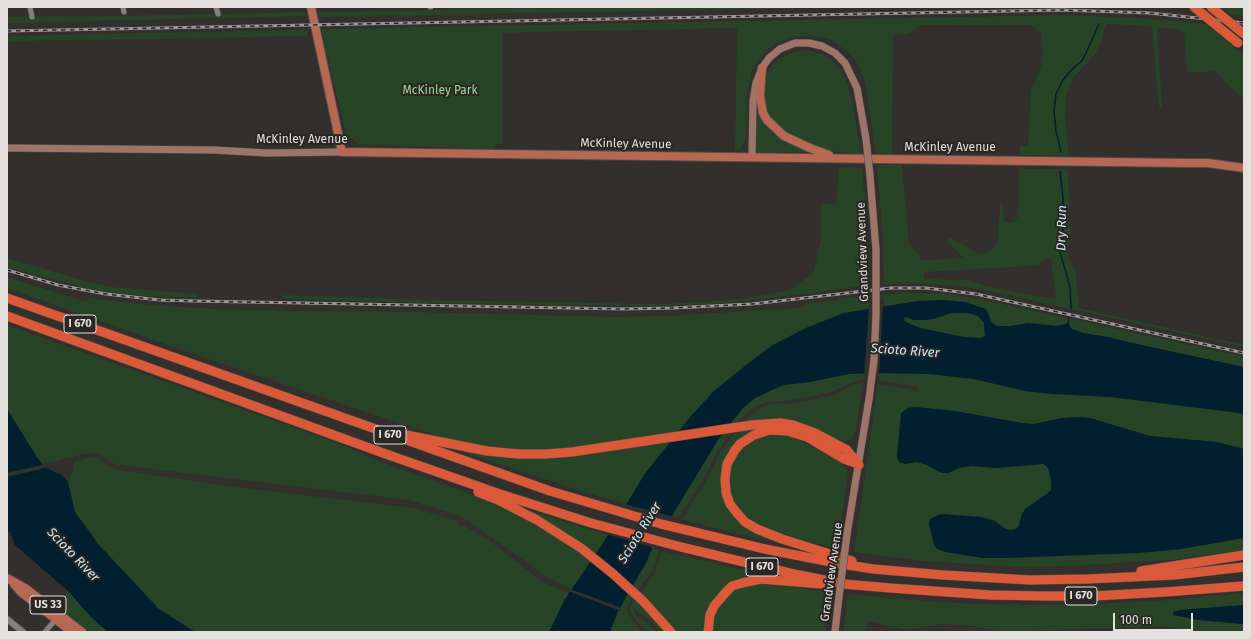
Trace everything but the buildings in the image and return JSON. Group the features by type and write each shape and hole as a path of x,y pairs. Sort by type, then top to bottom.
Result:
{"highway":[{"path":"1194,7 1241,45"},
{"path":"1211,7 1244,34"},
{"name":"I 670","path":"7,298 550,491 660,524 765,550 873,569 1030,580 1087,580 1174,575 1244,566"},
{"name":"I 670","path":"7,316 500,494 591,523 761,566 844,584 918,591 1043,596 1094,596 1244,586"},
{"path":"362,425 487,451 518,454 546,454 572,452 752,424 780,423 804,428 847,450 859,464"},
{"path":"859,464 844,459 807,437 786,431 770,430 754,435 740,444 735,450 727,464 725,486 730,504 746,522 757,529 782,539 842,557 873,569"},
{"path":"383,453 498,500 537,520 581,548 612,572 643,601 671,632"},
{"path":"1087,580 1244,555"},
{"path":"708,632 710,614 714,606 732,586 761,579 812,584 844,584"}],"main road":[{"path":"311,7 342,152"},
{"name":"Grandview Avenue","path":"752,157 754,92 762,68 769,58 780,50 795,44 817,44 835,53 845,63 856,83 866,139 876,250 874,360 847,534 835,632"},
{"path":"762,68 760,97 761,105 763,113 773,126 784,136 790,139 839,158"},
{"name":"McKinley Avenue","path":"7,148 214,150 267,153 342,152 1202,163 1244,168"},
{"name":"US 33","path":"10,580 21,592 72,632"},
{"name":"US 33","path":"10,580 25,588 82,632"}],"street":[{"path":"30,7 32,17"},
{"path":"216,7 218,14"},
{"path":"7,619 23,632"},
{"path":"46,632 56,619"}],"green space":[{"path":"622,7 869,7 320,17 317,12"},
{"path":"1222,7 1244,7 1244,16 1230,14"},
{"path":"305,12 305,16 7,23 7,17"},
{"name":"McKinley Park","path":"1063,15 1140,18 1206,24 1244,55 1244,99 1230,88 1216,71 1190,73 1187,71 1184,32 1181,30 1159,27 1157,29 1162,106 1160,109 1152,28 1149,26 1106,24 1096,53 1073,78 1066,96 1065,116 1069,155 1020,155 1020,146 1028,145 1031,91 1041,67 1043,52 1041,33 1031,25 918,25 909,34 893,35 892,155 876,155 866,88 863,75 855,59 843,48 829,39 815,36 795,36 776,43 766,51 752,70 747,94 746,139 740,149 735,151 737,28 502,33 502,144 495,144 495,149 358,144 346,134 321,29"},
{"path":"308,30 308,36 15,41 7,43 7,36"},
{"path":"806,50 823,54 841,69 852,100 861,154 821,150 779,130 765,112 763,83 766,75 779,59 796,51"},
{"path":"756,111 761,111 765,119 808,150 808,152 756,151"},
{"path":"877,165 902,165 909,244 922,260 964,258 947,242 948,238 954,239 979,254 993,249 998,241 1000,204 1003,205 1004,221 1007,223 1014,222 1018,216 1019,167 1025,169 1066,169 1068,172 1070,234 1068,258 1075,268 1079,308 1244,345 1244,347 985,290 949,285 907,283 884,284 882,227","holes":["1051,258 1056,297 1052,299 986,286 968,280 925,279 924,276 925,272 1030,266 1040,264 1042,260"]},
{"path":"839,168 862,168 868,239 869,285 790,296 711,304 660,306 426,303 283,299 283,295 425,300 659,304 743,299 790,290 813,273 821,241 821,204 836,204"},
{"path":"7,258 111,287 198,294 198,298 145,296 104,292 7,267"},
{"path":"7,277 87,302 88,298 137,304 214,309 280,311 415,312 614,317 668,316 779,310 806,306 806,303 904,293 949,294 993,302 1244,357 1244,367 1108,337 1083,333 1072,329 1068,324 1057,326 1028,323 1011,326 997,326 992,323 990,317 944,300 918,301 884,306 883,297 869,299 869,309 844,313 806,328 773,345 715,390 691,416 644,475 627,504 587,493 466,453 468,450 486,453 566,449 521,450 496,448 449,440 179,349 7,288"},
{"path":"950,313 968,313 978,316 984,323 985,336 981,338 964,337 924,329 903,320 905,317 914,320 937,318"},
{"path":"7,325 343,445 368,457 475,496 523,517 531,514 532,511 608,535 572,589 549,578 467,520 409,500 119,465 99,454 94,453 43,464 38,459 7,409"},
{"path":"864,373 864,379 828,393 793,400 769,402 750,410 737,423 715,455 705,477 678,518 672,517 718,440 742,409 755,398 784,385 810,382 849,374"},
{"path":"879,373 930,374 974,379 1025,391 1110,397 1244,414 1244,449 1217,442 1150,436 1090,418 1062,418 1034,424 955,411 915,407 908,408 905,464 917,462 927,465 942,473 949,473 958,468 971,466 996,468 1044,464 1048,468 1051,481 1051,490 1022,514 1019,525 1016,529 1010,530 1004,528 995,521 981,517 941,514 934,517 1138,553 1181,549 1244,538 1244,550 1171,560 1023,567 921,561 854,552 878,384 917,391 917,387 879,380"},
{"path":"863,383 856,430 850,440 841,442 744,422 750,415 765,405 797,403 834,395 853,385"},
{"path":"761,427 731,451 726,502 773,539 772,541 729,532 682,519 706,482 719,454 736,431"},
{"path":"776,435 791,437 807,444 841,463 847,470 848,479 836,548 797,539 770,530 750,521 734,503 729,490 729,476 731,466 735,458 740,451 753,441"},
{"path":"91,457 119,470 236,487 414,508 457,521 458,525 464,525 488,540 539,579 549,585 569,593 549,632 195,632 159,609 142,592 99,545 75,512 68,482 74,470 74,462"},
{"path":"652,548 659,550 654,568 631,600 627,609 628,613 641,632 610,632 618,611 646,563"},
{"path":"662,551 760,574 760,576 726,587 705,632 676,632 640,593 654,574"},
{"path":"753,584 777,585 830,592 826,632 711,632 715,611 729,593 738,588"},
{"path":"68,591 91,617 108,632 90,632 57,606"},
{"path":"1244,593 1244,605 1180,610 1198,620 1244,624 1244,632 1197,632 1164,626 1002,632 966,625 939,624 908,630 868,621 866,632 843,632 848,594 936,602 1071,605 1157,601"},
{"path":"635,599 666,632 661,632 652,621 634,610 637,617 648,623 656,632 646,632 635,619 630,610"}],"water":[{"name":"Scioto River","path":"944,300 965,302 986,309 992,323 997,326 1011,326 1028,323 1057,326 1068,323 1072,329 1083,333 1108,337 1244,367 1244,414 1110,397 1025,391 974,379 930,374 849,374 810,382 784,385 755,398 742,409 718,440 652,548 646,563 618,611 610,632 549,632 565,599 602,545 644,475 691,416 715,390 773,345 806,328 844,313 918,301","holes":["950,313 968,313 978,316 984,323 985,336 981,338 964,337 924,329 903,320 905,317 914,320 927,320"]},
{"path":"915,407 955,411 1034,424 1062,418 1090,418 1150,436 1217,442 1244,449 1244,538 1181,549 1138,553 1007,558 983,558 945,552 937,549 934,545 929,525 930,519 941,514 981,517 995,521 1004,528 1010,530 1016,529 1025,509 1051,490 1051,481 1048,468 1044,464 996,468 971,466 959,468 948,473 942,473 927,465 917,462 905,464 899,462 897,456 901,413 908,408"},
{"name":"Scioto River","path":"7,409 38,459 48,469 62,475 68,482 75,512 99,545 159,609 195,632 108,632 91,617 68,591 15,545 10,532 7,531"},
{"path":"1244,605 1244,624 1198,620 1173,615 1173,612 1180,610"}],"pier":[{"path":"883,304 879,375 864,375 869,307"},
{"path":"46,464 49,467 7,477 7,473"},
{"path":"625,504 674,517 654,548 606,534"},
{"path":"570,589 622,608 621,611 568,591"}],"waterway":[{"name":"Dry Run","path":"1061,152 1056,131 1054,111 1056,94 1063,80 1075,66 1081,62 1099,24"},
{"name":"Dry Run","path":"1060,171 1063,198 1063,233 1060,252 1070,287 1071,308"},
{"name":"Dry Run","path":"1068,325 1069,319"}],"railway":[{"path":"7,31 1062,10 1150,13 1244,23"},
{"path":"7,270 58,285 106,294 160,300 194,301 622,309 752,304 891,288 926,288 976,294 1244,353"}]}
